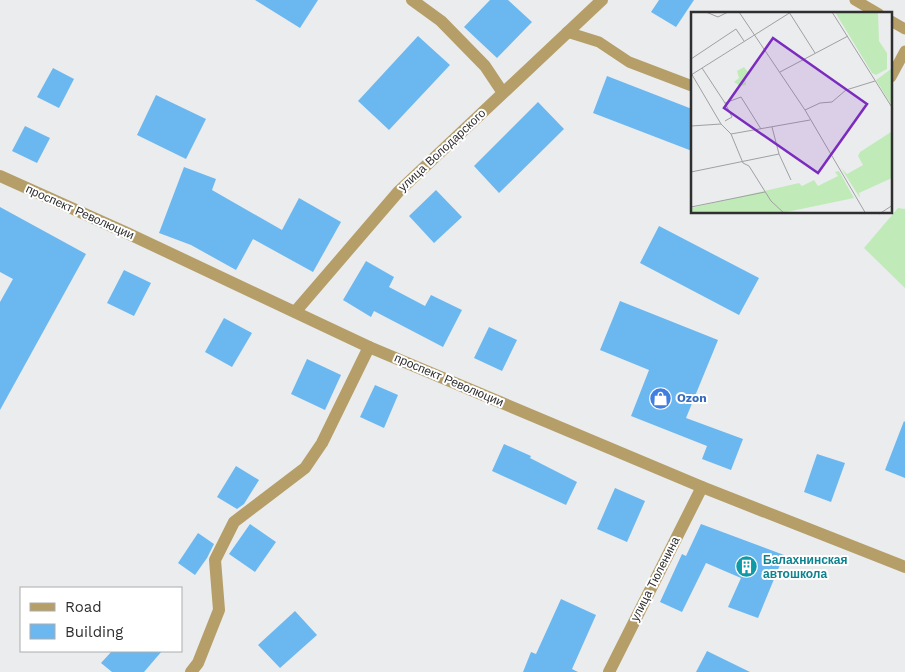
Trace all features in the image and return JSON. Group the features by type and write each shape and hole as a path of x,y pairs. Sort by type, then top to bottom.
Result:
{"street":[{"path":"412,0 441,21 485,66 503,93"},
{"name":"улица Володарского","path":"294,312 399,191 602,0"},
{"name":"проспект Революции","path":"0,176 127,233 369,347 702,487 905,567"},
{"path":"191,672 198,663 219,610 215,560 234,522 305,468 322,442 369,347"},
{"name":"улица Тюленина","path":"609,672 702,487"}],"lane":[{"path":"855,0 876,12"},
{"path":"892,22 905,29"},
{"path":"567,32 599,42 629,62 691,86"},
{"path":"892,75 905,51"}],"green space":[{"path":"898,208 905,209 905,288 864,248"}],"building":[{"path":"255,0 318,0 300,28"},
{"path":"490,0 508,0 532,22 497,58 464,27"},
{"path":"659,0 694,0 676,27 651,12"},
{"path":"418,36 450,65 389,130 358,101"},
{"path":"53,68 74,79 59,108 37,97"},
{"path":"607,76 691,109 691,151 593,113"},
{"path":"156,95 206,119 186,159 137,135"},
{"path":"538,102 564,129 499,193 474,166"},
{"path":"25,126 50,138 37,163 12,151"},
{"path":"184,167 216,179 212,190 282,230 299,198 341,222 313,272 253,239 236,270 191,245 159,233"},
{"path":"436,190 462,217 434,243 409,216"},
{"path":"0,207 86,254 0,410 0,302 13,279 0,272"},
{"path":"659,226 759,278 739,315 640,263"},
{"path":"366,261 394,277 389,287 425,306 431,295 462,310 443,347 374,311 371,317 343,300"},
{"path":"124,270 151,283 134,316 107,303"},
{"path":"620,301 718,340 686,418 743,439 731,470 702,459 707,446 631,416 649,370 600,350"},
{"path":"224,318 252,333 232,367 205,352"},
{"path":"489,327 517,340 502,371 474,358"},
{"path":"307,359 341,375 325,410 291,394"},
{"path":"375,385 398,395 384,428 360,417"},
{"path":"905,422 905,478 885,470"},
{"path":"504,444 531,456 530,458 577,482 566,505 492,471"},
{"path":"817,454 845,463 831,502 804,492"},
{"path":"236,466 259,480 244,504 237,509 217,497"},
{"path":"615,488 645,501 627,542 597,529"},
{"path":"250,524 276,542 255,572 229,554"},
{"name":"Балахнинская автошкола","path":"701,524 784,555 758,618 728,607 741,578 706,563 682,612 660,602 682,554 686,556"},
{"path":"198,533 214,544 195,575 178,563"},
{"path":"561,599 596,615 572,669 578,672 523,672 531,652 536,654"},
{"path":"295,611 317,635 280,668 258,645"},
{"path":"707,651 750,672 696,672"},
{"path":"111,652 161,652 144,672 112,672 101,663"}],"place":[{"name":"Ozon","path":"661,398"},
{"name":"Балахнинская автошкола","path":"747,567"}]}
